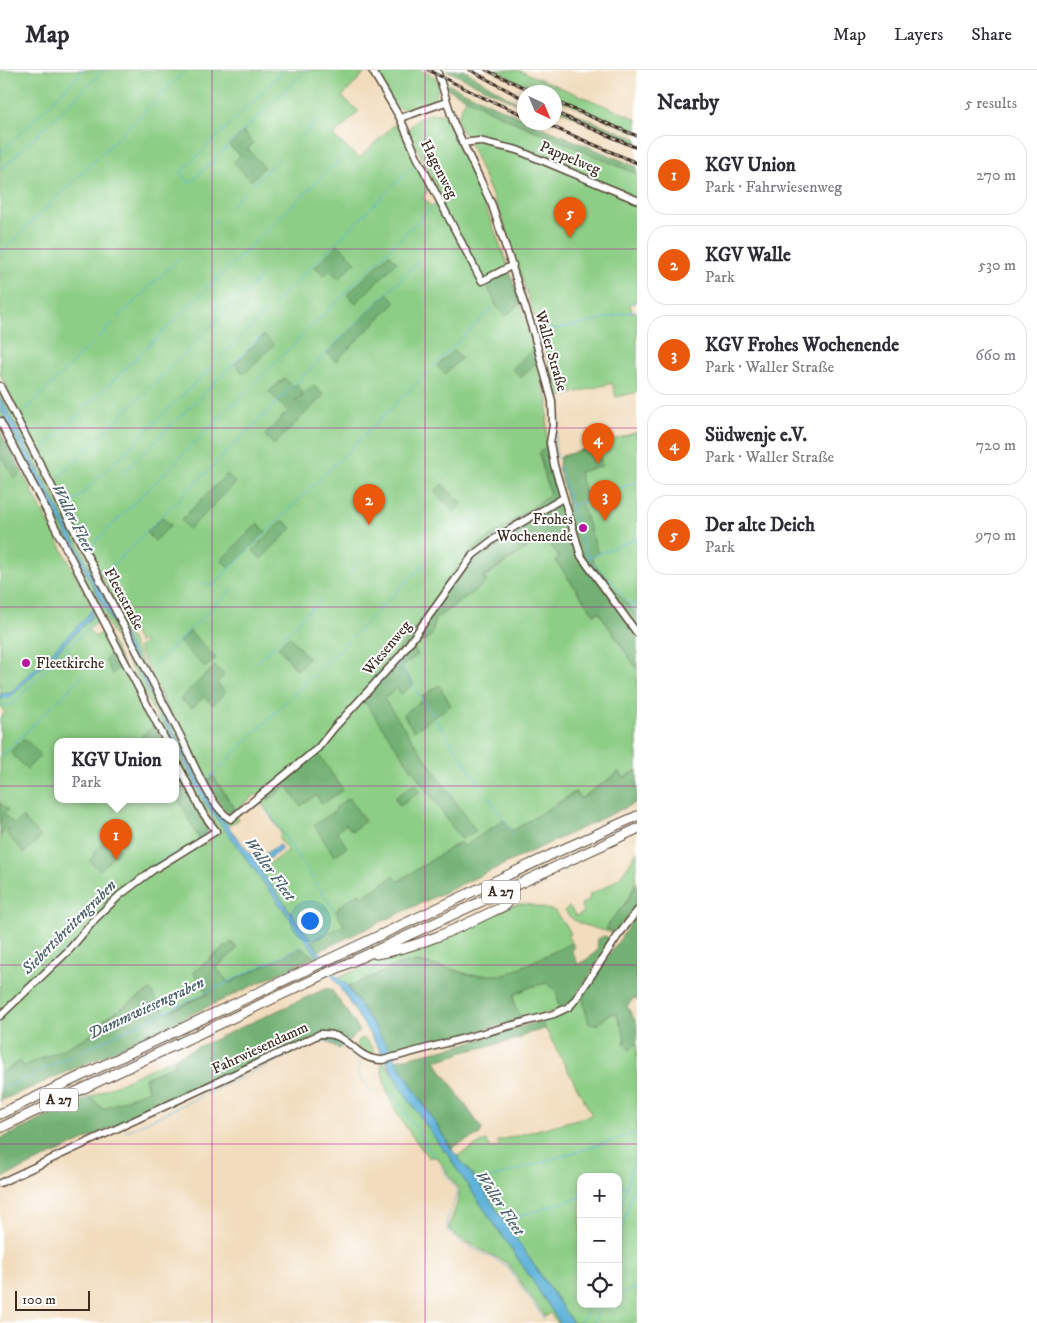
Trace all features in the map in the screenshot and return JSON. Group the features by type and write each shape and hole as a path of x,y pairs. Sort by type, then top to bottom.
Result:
{"highway":[{"name":"A 27","path":"0,1114 637,816"},
{"name":"A 27","path":"0,1128 339,967 637,829"},
{"path":"366,955 388,952 437,938 506,905"}],"street":[{"name":"Hagenweg","path":"372,70 400,118 418,157 482,280 513,265"},
{"name":"Waller Straße","path":"437,70 446,102 462,143 492,205 513,265 552,397 553,420 550,443 554,465 581,556 637,633"},
{"path":"400,118 446,102"},
{"name":"Pappelweg","path":"462,143 479,141 517,150 637,200"},
{"name":"Fleetstraße","path":"0,386 204,785 225,816 231,819"},
{"path":"0,421 164,738"},
{"name":"Wiesenweg","path":"231,819 318,748 400,656 473,555 494,539 563,498"},
{"path":"0,1016 69,950 96,918 120,895 153,870 216,831 202,812 179,766"},
{"name":"Fahrwiesendamm","path":"0,1183 320,1034 331,1033 340,1037 361,1054 376,1060 383,1060 554,1014 568,1007 575,1000 617,937 637,911"}],"green space":[{"path":"0,70 367,70 342,97 359,111 333,136 359,158 396,123 415,161 419,164 431,187 423,197 432,207 442,199 408,130 416,121 428,114 445,115 479,189 509,269 506,315 520,303 537,361 537,368 548,400 546,446 539,453 550,495 472,550 444,585 407,640 371,681 384,699 397,688 413,685 401,667 413,648 432,635 435,619 486,582 483,578 545,536 559,557 555,560 594,614 599,612 637,669 637,770 624,778 619,772 580,799 575,792 512,832 504,820 463,847 459,843 399,881 394,876 362,897 359,893 345,925 312,941 260,870 288,851 279,839 281,833 256,794 236,810 213,776 206,784 138,648 145,642 142,640 139,643 132,629 129,630 0,374"},
{"path":"375,70 421,70 435,77 438,86 437,92 432,101 422,107 411,111 401,109 390,97"},
{"path":"446,70 464,70 517,104"},
{"path":"493,70 518,70 554,85 526,85"},
{"path":"445,83 517,116 517,123 512,121 446,88"},
{"path":"562,88 637,119 637,133 562,101"},
{"path":"466,98 517,123 517,130 533,130 637,174 637,301 630,304 632,313 637,312 637,392 616,397 612,383 559,397 503,220 457,118"},
{"path":"562,108 637,139 637,144 562,111"},
{"path":"533,130 549,130 637,167 637,174"},
{"path":"243,132 253,143 248,149 264,167 251,181 234,162 240,155 228,145"},
{"path":"338,244 356,262 339,279 330,270 324,275 315,267"},
{"path":"389,254 397,262 356,303 347,295"},
{"path":"509,269 520,303 506,316 497,307 486,283 487,280"},
{"path":"387,293 396,302 336,361 327,353"},
{"path":"264,335 274,345 244,374 235,364"},
{"path":"533,349 537,361 521,378 512,369"},
{"path":"454,350 462,358 445,374 437,366"},
{"path":"284,378 293,387 296,384 303,393 286,410 269,392"},
{"path":"313,385 324,395 274,445 265,435"},
{"path":"0,390 223,816 237,817 239,819 228,827 208,798 179,738 132,653 0,397"},
{"path":"0,408 172,738 167,738 0,417"},
{"path":"0,431 22,472 15,479 0,455"},
{"path":"637,432 637,616 605,579 591,558 559,470 560,457"},
{"path":"597,445 602,466 579,472 587,500 581,502 598,553 591,558 605,579 637,616 637,669 599,612 594,614 555,560 559,557 545,536 483,577 487,582 435,619 432,635 413,648 418,655 401,667 414,684 401,694 397,688 384,699 476,831 461,839 364,701 376,688 371,681 407,640 444,585 472,550 550,495 539,453 546,446 562,505 568,505 559,470 560,457"},
{"path":"0,455 15,479 22,472 99,620 88,630 95,637 105,630 161,738 54,738 54,803 179,803 179,800 203,845 220,833 201,804 179,761 179,751 204,801 318,955 314,957 304,949 299,948 229,983 216,968 237,949 232,942 210,958 208,993 166,1013 149,991 103,1020 107,1027 57,1052 23,1066 20,1061 0,1074 0,717 5,712 0,707"},
{"path":"227,474 236,483 189,529 181,520"},
{"path":"442,484 462,503 454,512 434,492"},
{"path":"162,517 171,525 155,541 147,533"},
{"path":"283,520 292,528 261,559 253,550"},
{"path":"258,523 266,532 230,568 221,560"},
{"path":"190,631 216,658 205,668 179,642"},
{"path":"289,636 309,659 297,670 278,647"},
{"path":"115,650 122,665 112,674 105,660"},
{"path":"215,666 224,675 217,683 225,692 213,705 204,697 192,708 180,699"},
{"path":"439,685 451,705 414,731 403,714 423,700 422,697"},
{"path":"154,725 160,737 159,738 140,738"},
{"path":"24,738 41,755 27,769 10,752"},
{"path":"318,753 343,790 322,804 316,795 301,806 287,786 269,800 266,795"},
{"path":"637,770 637,802 319,951 312,941 344,925 336,912 340,906 359,893 362,897 394,876 399,881 460,842 463,847 504,820 512,831 576,792 581,799 619,772 624,778"},
{"path":"179,774 198,812 211,830 199,839 179,800"},
{"path":"213,776 236,810 227,814 206,784"},
{"path":"415,783 420,791 400,806 395,798"},
{"path":"349,798 365,821 352,831 346,824 337,832 347,847 334,856 314,825 336,810 335,808"},
{"path":"0,802 8,810 4,814 13,823 0,836"},
{"path":"22,817 41,837 24,853 6,833"},
{"path":"108,838 120,850 100,870 89,860 94,855 93,853"},
{"path":"637,851 636,876 633,889 606,929 615,932 615,934 574,920 565,910 569,906 576,916 583,913 581,904 589,900 590,894 618,878"},
{"path":"637,882 637,904 615,932 606,929 610,921 627,902"},
{"path":"520,904 555,911 571,934 567,935 572,943 505,975 470,975 448,968 417,962 390,968 348,987 338,978 387,956 454,933 511,906"},
{"path":"637,914 637,1001 634,998 627,1006 637,1024 637,1043 630,1050 625,1045 624,1033 616,1013 607,1015 599,1024 589,1024 582,995"},
{"path":"604,936 611,938 612,941 571,1003 559,1010 557,992 547,983 530,987 514,995 514,1005 522,1020 392,1053 348,987 390,968 417,962 448,968 470,975 505,975 572,943 575,947 571,950 578,964 597,951 598,939"},
{"path":"232,942 237,949 216,968 229,983 299,948 304,949 314,957 94,1060 0,1101 0,1074 20,1061 24,1066 107,1027 103,1020 150,990 166,1013 208,994 193,972"},
{"path":"547,983 557,992 559,1010 522,1020 514,1005 514,995 530,987"},
{"path":"325,989 331,989 360,1031 339,1049 320,1037 123,1122 0,1179 0,1139 90,1097 103,1109 148,1090 145,1078 175,1064 176,1057"},
{"path":"582,995 586,1014 599,1024 608,1015 616,1013 624,1033 625,1045 630,1050 637,1043 637,1323 573,1323 478,1182 457,1156 483,1142 487,1141 491,1148 500,1146 497,1141 592,1115 541,1021 574,1007"},
{"path":"541,1021 545,1029 522,1035 522,1038 459,1053 435,1061 482,1129 480,1134 452,1149 396,1060 454,1047"},
{"path":"362,1038 371,1045 374,1056 368,1054 356,1043"},
{"path":"176,1057 175,1064 145,1078 148,1090 103,1109 90,1097"},
{"path":"385,1063 443,1150 449,1154 452,1162 560,1323 557,1323 550,1313 545,1317 507,1263 455,1236 449,1228 459,1198 459,1190 437,1157 428,1157 398,1114 384,1082 381,1065"}],"water":[{"path":"0,397 177,738 173,738 0,408"},
{"path":"91,610 93,610 91,618 13,695 9,698 0,699 0,694 10,693 87,617"},
{"path":"179,742 208,798 219,815 255,860 279,845 282,849 258,867 338,978 345,983 392,1053 452,1150 478,1182 573,1323 560,1323 452,1162 449,1154 443,1150 407,1097 382,1053 335,980 204,801 179,749"}],"waterway":[{"path":"0,153 84,70"},
{"path":"0,171 104,70"},
{"path":"0,254 186,70"},
{"path":"285,70 180,173 190,183 306,70"},
{"path":"301,137 317,121"},
{"path":"39,453 345,154"},
{"path":"252,185 279,158"},
{"path":"393,186 416,164"},
{"path":"274,304 389,190"},
{"path":"232,205 244,193"},
{"name":"Waller Fleet","path":"90,547 436,203"},
{"path":"212,225 216,220"},
{"path":"119,317 179,258"},
{"path":"103,575 419,261"},
{"name":"Waller Fleet","path":"55,481 263,275"},
{"path":"630,304 637,302"},
{"path":"432,368 493,307"},
{"path":"550,330 588,323 637,310"},
{"path":"217,361 267,311"},
{"path":"98,338 112,324"},
{"path":"122,474 263,335"},
{"path":"23,413 92,343"},
{"name":"Waller Fleet","path":"67,509 212,366"},
{"path":"203,582 212,586 429,371"},
{"path":"558,402 559,418"},
{"path":"557,424 555,447 558,459"},
{"path":"560,467 576,523"},
{"path":"570,506 637,482"},
{"path":"579,532 590,560"},
{"path":"589,558 637,538"},
{"path":"351,570 360,560"},
{"path":"351,638 428,560"},
{"path":"592,562 611,580 637,614"},
{"path":"154,665 233,588"},
{"path":"280,640 321,599"},
{"path":"631,604 637,602"},
{"path":"0,705 11,705 97,619"},
{"path":"408,651 424,628"},
{"path":"207,780 348,641"},
{"path":"257,662 277,643"},
{"path":"380,684 402,658"},
{"path":"398,663 514,835"},
{"path":"57,702 84,674"},
{"path":"0,758 53,705"},
{"path":"262,803 335,911"},
{"name":"Siebertsbreitengraben","path":"199,838 209,830"},
{"name":"Siebertsbreitengraben","path":"118,893 151,867 178,851"},
{"name":"Siebertsbreitengraben","path":"47,966 68,947"},
{"name":"Dammwiesengraben","path":"0,1090 302,947"},
{"path":"125,1132 317,1042 330,1042 347,1050 361,1064 357,1073 371,1091 376,1091"},
{"path":"390,1089 435,1158"},
{"name":"Waller Fleet","path":"478,1182 637,1133"},
{"path":"622,1203 637,1150"},
{"path":"441,1166 458,1192 447,1220 448,1231 457,1240 506,1265 544,1319"},
{"path":"622,1231 637,1173"},
{"path":"622,1186 626,1185"},
{"name":"Waller Fleet","path":"503,1221 577,1198"},
{"path":"622,1294 637,1288"},
{"path":"579,1323 592,1308"},
{"path":"593,1323 600,1308"}],"railway":[{"path":"428,70 517,112"},
{"path":"470,70 517,95"},
{"path":"486,70 519,85"},
{"path":"562,104 637,136"},
{"path":"562,115 637,148"},
{"path":"560,130 637,163"}],"place":[{"name":"Der alte Deich","path":"570,238"},
{"name":"Südwenje e.V.","path":"598,464"},
{"name":"KGV Frohes Wochenende","path":"605,521"},
{"name":"KGV Walle","path":"369,525"},
{"name":"Frohes Wochenende","path":"583,528"},
{"name":"Fleetkirche","path":"26,663"},
{"name":"KGV Union","path":"116,860"}]}
